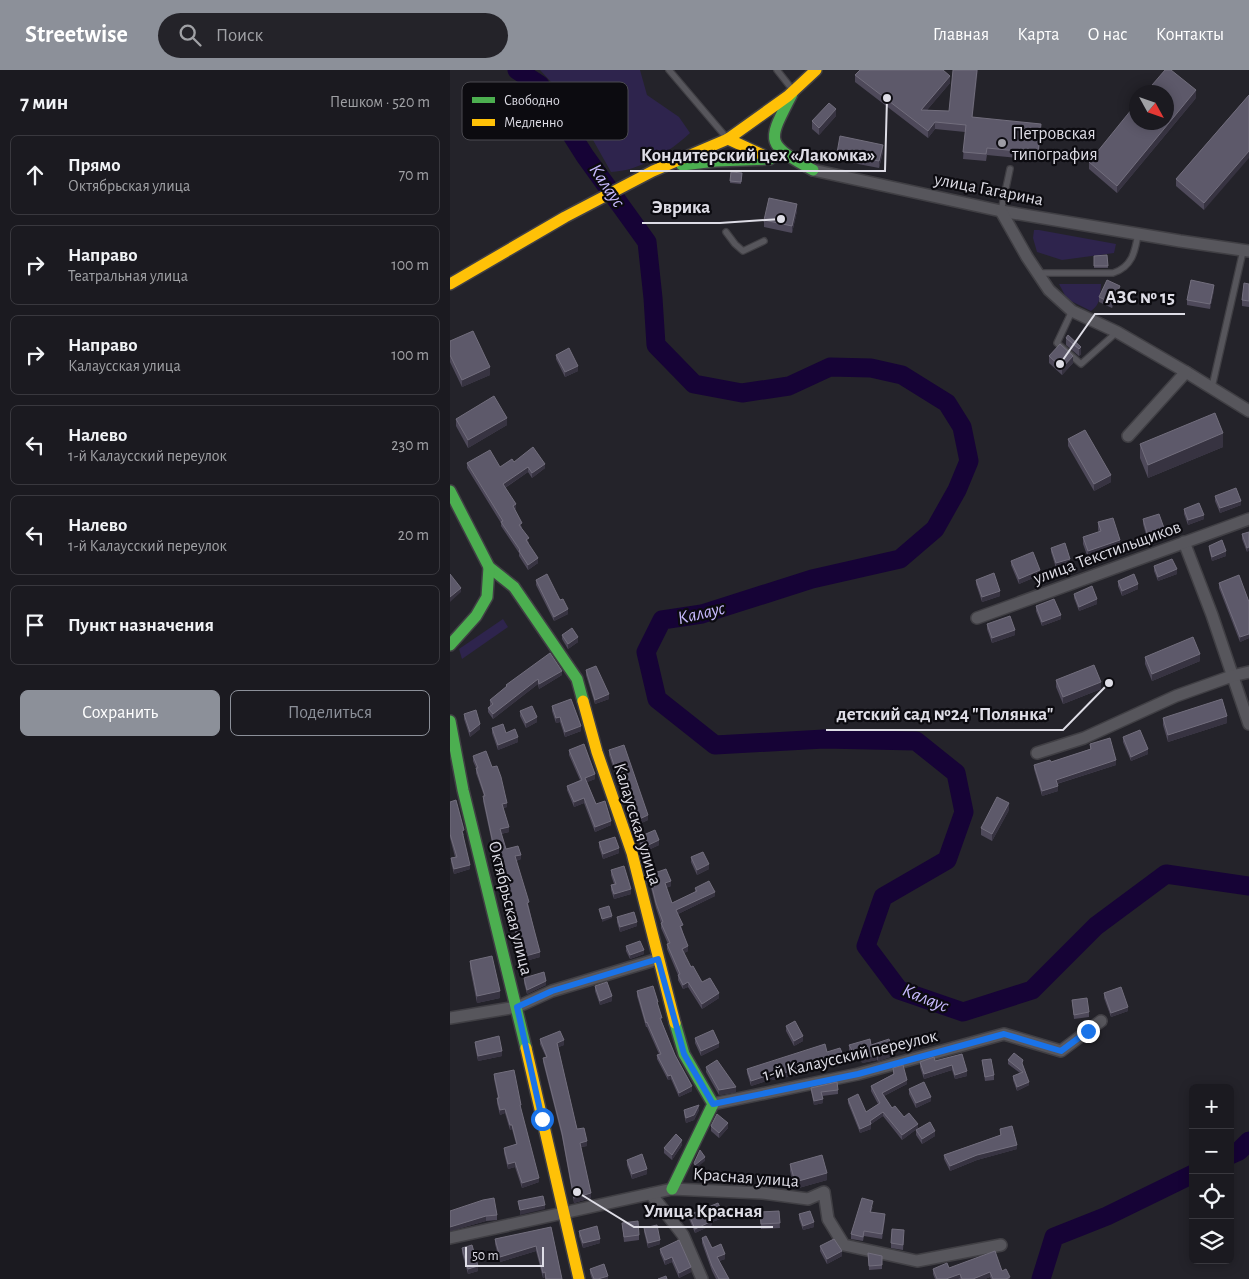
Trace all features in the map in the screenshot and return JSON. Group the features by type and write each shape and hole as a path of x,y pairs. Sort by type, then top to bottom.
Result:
{"main road":[{"path":"450,284 565,217 653,171 728,139 794,91 816,70"},
{"path":"794,91 773,131 776,145 788,157 813,170"},
{"name":"улица Гагарина","path":"728,139 770,159 813,170"},
{"path":"653,171 695,162 770,159"},
{"path":"450,290 494,265 565,217"},
{"name":"Калаусская улица","path":"450,492 489,567 514,587 577,679 597,752 632,853 684,1054 713,1104"},
{"path":"450,645 476,616 487,598 489,567"},
{"name":"Октябрьская улица","path":"450,721 464,790 517,1007 579,1279"},
{"path":"672,1189 713,1104"}],"street":[{"name":"улица Гагарина","path":"813,170 1001,211 1246,251"},
{"path":"1001,211 1049,290 1072,311 1117,332 1249,411"},
{"path":"1128,436 1186,372"},
{"name":"улица Текстильщиков","path":"977,618 1249,519"},
{"path":"1184,542 1249,724"},
{"path":"1037,753 1084,738 1125,720 1150,706 1232,676 1249,672"},
{"path":"450,1018 517,1007 552,991 658,959"},
{"name":"1-й Калаусский переулок","path":"713,1104 858,1074 1004,1034 1061,1051 1101,1021"},
{"name":"Красная улица","path":"450,1238 672,1189 762,1193 808,1199 824,1192 828,1219 844,1245 917,1261 1001,1245"},
{"path":"651,1194 683,1235 702,1279"}],"lane":[{"path":"669,70 728,139"},
{"path":"777,70 794,91"},
{"path":"1001,211 1010,168"},
{"path":"726,232 743,251 764,242"},
{"path":"1037,272 1113,273 1122,270 1131,261 1138,234"},
{"path":"1212,388 1246,251"},
{"path":"1072,311 1057,344 1081,364 1117,332"}],"shaded area":[{"path":"540,70 640,70 647,95 679,117 690,133 664,153 643,164 622,171 611,172 593,140 628,140 628,82 551,82"},
{"path":"1034,230 1116,244 1114,253 1062,260 1037,252 1033,238"},
{"path":"1059,284 1101,284 1098,302 1091,311 1067,299"},
{"path":"503,619 508,627 462,659 459,649"}],"building":[{"path":"860,70 943,70 950,76 921,110 949,111 953,70 977,70 972,117 1041,124 1038,153 987,148 986,154 963,152 966,125 935,122 928,131 855,75"},
{"path":"1165,70 1171,70 1196,90 1174,117 1174,85 1152,85"},
{"path":"1249,95 1249,151 1204,203 1176,179"},
{"path":"829,103 836,109 819,128 812,121"},
{"path":"1129,113 1129,130 1163,130 1117,186 1089,162"},
{"path":"840,136 883,145 879,161 837,153"},
{"path":"731,172 742,173 741,182 730,181"},
{"path":"769,198 797,204 792,226 764,220"},
{"path":"1107,255 1108,266 1094,266 1094,256"},
{"path":"1107,280 1120,286 1112,303 1099,297"},
{"path":"1191,280 1214,285 1210,304 1187,300"},
{"path":"1244,283 1249,284 1249,301 1242,300"},
{"path":"473,331 490,367 462,380 450,355 450,341"},
{"path":"1068,335 1081,347 1079,349 1066,338"},
{"path":"1060,344 1073,356 1062,368 1049,356"},
{"path":"569,348 578,366 565,372 556,355"},
{"path":"494,396 507,418 468,440 456,419"},
{"path":"1215,413 1223,433 1148,465 1140,444"},
{"path":"1085,430 1111,475 1094,484 1068,439"},
{"path":"533,447 545,464 532,473 528,467 503,484 516,504 513,506 522,523 519,525 529,538 526,540 538,558 528,565 467,463 490,450 500,467 512,459 514,462"},
{"path":"1236,488 1241,501 1220,508 1215,496"},
{"path":"1199,503 1204,515 1188,520 1184,509"},
{"path":"1159,514 1164,528 1147,533 1143,519"},
{"path":"1113,518 1120,540 1088,551 1083,537 1101,531 1098,522"},
{"path":"1249,532 1249,547 1247,548 1242,534"},
{"path":"1222,540 1226,551 1212,557 1209,546"},
{"path":"1065,543 1070,559 1056,563 1051,548"},
{"path":"1033,552 1040,570 1019,579 1011,561"},
{"path":"1172,559 1177,569 1158,577 1154,566"},
{"path":"994,573 1000,591 982,597 976,580"},
{"path":"450,574 461,588 450,597"},
{"path":"547,574 560,600 563,599 568,609 554,617 536,580"},
{"path":"1134,574 1138,584 1122,591 1118,581"},
{"path":"1239,575 1249,602 1249,634 1240,637 1219,583"},
{"path":"1092,586 1097,599 1079,607 1074,594"},
{"path":"1054,599 1061,615 1042,622 1036,606"},
{"path":"1010,616 1015,630 992,638 987,624"},
{"path":"572,628 578,637 568,644 562,635"},
{"path":"1193,637 1200,654 1152,674 1145,657"},
{"path":"550,653 562,671 539,684 538,679 493,714 488,708 493,704 490,700 506,685"},
{"path":"1094,665 1101,682 1063,697 1056,680"},
{"path":"596,666 609,694 595,700 586,670"},
{"path":"571,699 581,726 565,732 560,717 556,718 552,706"},
{"path":"1222,699 1227,716 1168,735 1163,718"},
{"path":"532,706 537,717 526,723 520,711"},
{"path":"476,710 480,724 470,732 464,714"},
{"path":"503,724 506,733 515,729 518,737 498,745 492,728"},
{"path":"1140,730 1148,749 1131,757 1123,737"},
{"path":"1110,738 1116,760 1056,780 1058,786 1042,791 1034,765 1050,760 1051,762 1091,749 1090,744"},
{"path":"584,744 595,774 585,778 596,804 605,801 611,821 595,827 584,798 574,802 567,786 582,780 569,750"},
{"path":"624,745 648,815 633,822 609,750"},
{"path":"486,751 492,767 497,766 501,777 507,803 502,804 509,827 500,829 506,849 518,846 521,855 515,856 529,902 527,903 540,952 522,957 507,894 511,894 499,861 497,862 483,796 485,796 473,756"},
{"path":"997,797 1009,803 992,834 981,828"},
{"path":"456,800 464,830 462,831 470,865 454,869 451,858 457,857 450,834 450,802"},
{"path":"655,830 659,840 642,848 639,837"},
{"path":"615,837 619,848 603,854 599,842"},
{"path":"703,852 709,864 697,870 691,857"},
{"path":"624,866 631,889 614,894 611,885 616,884 611,870"},
{"path":"666,869 671,881 665,883 672,903 697,891 695,888 709,881 715,892 676,910 683,925 680,926 688,946 682,949 691,967 693,966 702,982 710,978 719,993 702,1004 688,982 683,985 667,944 670,943 661,923 663,922 649,875"},
{"path":"609,906 612,916 602,919 599,909"},
{"path":"634,912 637,922 620,927 617,917"},
{"path":"640,941 644,950 630,955 626,946"},
{"path":"492,956 500,991 477,996 470,961"},
{"path":"544,972 546,981 527,990 524,978"},
{"path":"607,982 612,996 600,1001 595,986"},
{"path":"653,986 662,1018 660,1018 675,1055 692,1086 679,1093 671,1075 668,1076 657,1055 661,1054 646,1023 637,991"},
{"path":"1121,987 1128,1007 1111,1013 1104,993"},
{"path":"1087,998 1089,1012 1074,1015 1072,1000"},
{"path":"795,1021 803,1036 794,1041 786,1026"},
{"path":"713,1030 719,1043 701,1051 695,1038"},
{"path":"560,1031 564,1040 557,1043 577,1129 584,1128 587,1141 580,1143 591,1193 574,1198 562,1133 543,1058 547,1057 540,1039"},
{"path":"499,1036 502,1051 478,1056 475,1042"},
{"path":"870,1039 871,1045 889,1039 893,1051 878,1056 862,1058 861,1054 855,1056 849,1045"},
{"path":"825,1044 827,1052 840,1048 843,1055 751,1081 747,1069"},
{"path":"1014,1053 1023,1060 1022,1063 1029,1082 1017,1087 1013,1076 1023,1072 1008,1060"},
{"path":"962,1054 967,1071 955,1075 952,1065 924,1074 920,1062 934,1057 935,1061"},
{"path":"991,1059 994,1075 985,1077 982,1060"},
{"path":"717,1060 736,1087 719,1090 706,1067"},
{"path":"903,1065 907,1080 882,1093 892,1108 895,1106 904,1117 909,1113 918,1124 902,1135 883,1112 870,1121 871,1124 860,1129 848,1099 858,1094 866,1112 880,1103 871,1086 894,1074 893,1068"},
{"path":"514,1070 520,1105 539,1178 522,1183 515,1162 508,1164 504,1148 517,1144 505,1109 500,1110 494,1074"},
{"path":"837,1082 838,1090 821,1092 823,1099 814,1101 811,1088"},
{"path":"924,1082 931,1097 916,1103 909,1089"},
{"path":"699,1105 694,1115 686,1118 684,1110"},
{"path":"717,1114 728,1123 719,1133 711,1126"},
{"path":"930,1122 935,1131 922,1139 916,1130"},
{"path":"1012,1126 1017,1145 977,1155 950,1166 944,1155 1001,1135 1000,1129"},
{"path":"676,1134 682,1140 672,1155 664,1148"},
{"path":"700,1150 705,1157 695,1165 694,1163"},
{"path":"642,1154 647,1169 632,1174 627,1160"},
{"path":"822,1155 827,1173 795,1182 790,1164"},
{"path":"543,1196 545,1205 520,1210 518,1201"},
{"path":"494,1198 497,1215 486,1216 450,1227 450,1211"},
{"path":"862,1198 873,1201 870,1212 885,1214 882,1234 864,1231 863,1237 851,1234"},
{"path":"718,1203 723,1214 711,1218 712,1221 695,1229 689,1215"},
{"path":"779,1211 780,1223 761,1224 760,1212"},
{"path":"810,1211 814,1222 803,1226 799,1214"},
{"path":"638,1221 639,1235 624,1237 622,1223"},
{"path":"657,1225 660,1240 648,1243 644,1228"},
{"path":"597,1226 600,1239 583,1243 579,1231"},
{"path":"551,1227 562,1279 546,1279 536,1246 500,1257 495,1239"},
{"path":"892,1229 904,1230 903,1245 891,1243"},
{"path":"706,1236 712,1248 721,1244 725,1254 717,1257 729,1279 719,1279 712,1266 702,1238"},
{"path":"834,1239 842,1251 827,1259 820,1246"},
{"path":"679,1240 691,1267 679,1273 672,1257 665,1260 660,1249"},
{"path":"472,1245 478,1266 468,1269 462,1248"},
{"path":"995,1251 1002,1271 1006,1269 1010,1277 1006,1279 993,1279 990,1272 973,1279 962,1279 960,1274 946,1279 937,1279 933,1269 947,1263 949,1268"},
{"path":"868,1253 882,1256 882,1265 869,1266"},
{"path":"604,1264 608,1276 594,1279 590,1269"}],"waterway":[{"name":"Калаус","path":"517,70 535,82"},
{"name":"Калаус","path":"575,140 647,242 656,345 694,384 742,393 789,386 830,367 871,368 902,375 947,403 962,427 969,461 957,490 935,529 900,559 812,579 702,614 662,620 646,652 657,699 715,745 824,739 916,741 956,773 964,812 947,860 883,897 866,946 899,990 963,1012 1032,990 1096,926 1166,874 1249,886"},
{"name":"Калаус","path":"1234,1153 1249,1141"},
{"name":"Калаус","path":"1041,1279 1054,1237 1107,1216 1189,1176"}],"traffic: fast":[{"path":"792,94 778,122 775,140 785,153 813,170"},
{"path":"682,165 716,161 770,159"},
{"path":"450,491 489,567 514,587 577,679 583,701"},
{"path":"450,645 476,616 487,597 489,567"},
{"path":"450,721 463,790 526,1048"},
{"path":"672,1189 713,1104 684,1054 675,1023"}],"traffic: slow":[{"path":"450,284 565,217 653,171 728,139 788,96 816,70"},
{"path":"728,139 767,157"},
{"path":"583,701 597,752 632,853 675,1023"},
{"path":"526,1048 579,1279"}],"place":[{"name":"Кондитерский цех «Лакомка»","path":"887,98"},
{"name":"Петровская типография","path":"1002,143"},
{"name":"Эврика","path":"781,219"},
{"name":"АЗС № 15","path":"1060,364"},
{"name":"детский сад №24 \"Полянка\"","path":"1109,683"},
{"name":"Улица Красная","path":"577,1192"}],"route":[{"path":"542,1119 517,1007 552,991 658,959 684,1054 713,1104 858,1074 1004,1034 1061,1051 1088,1031"}]}
